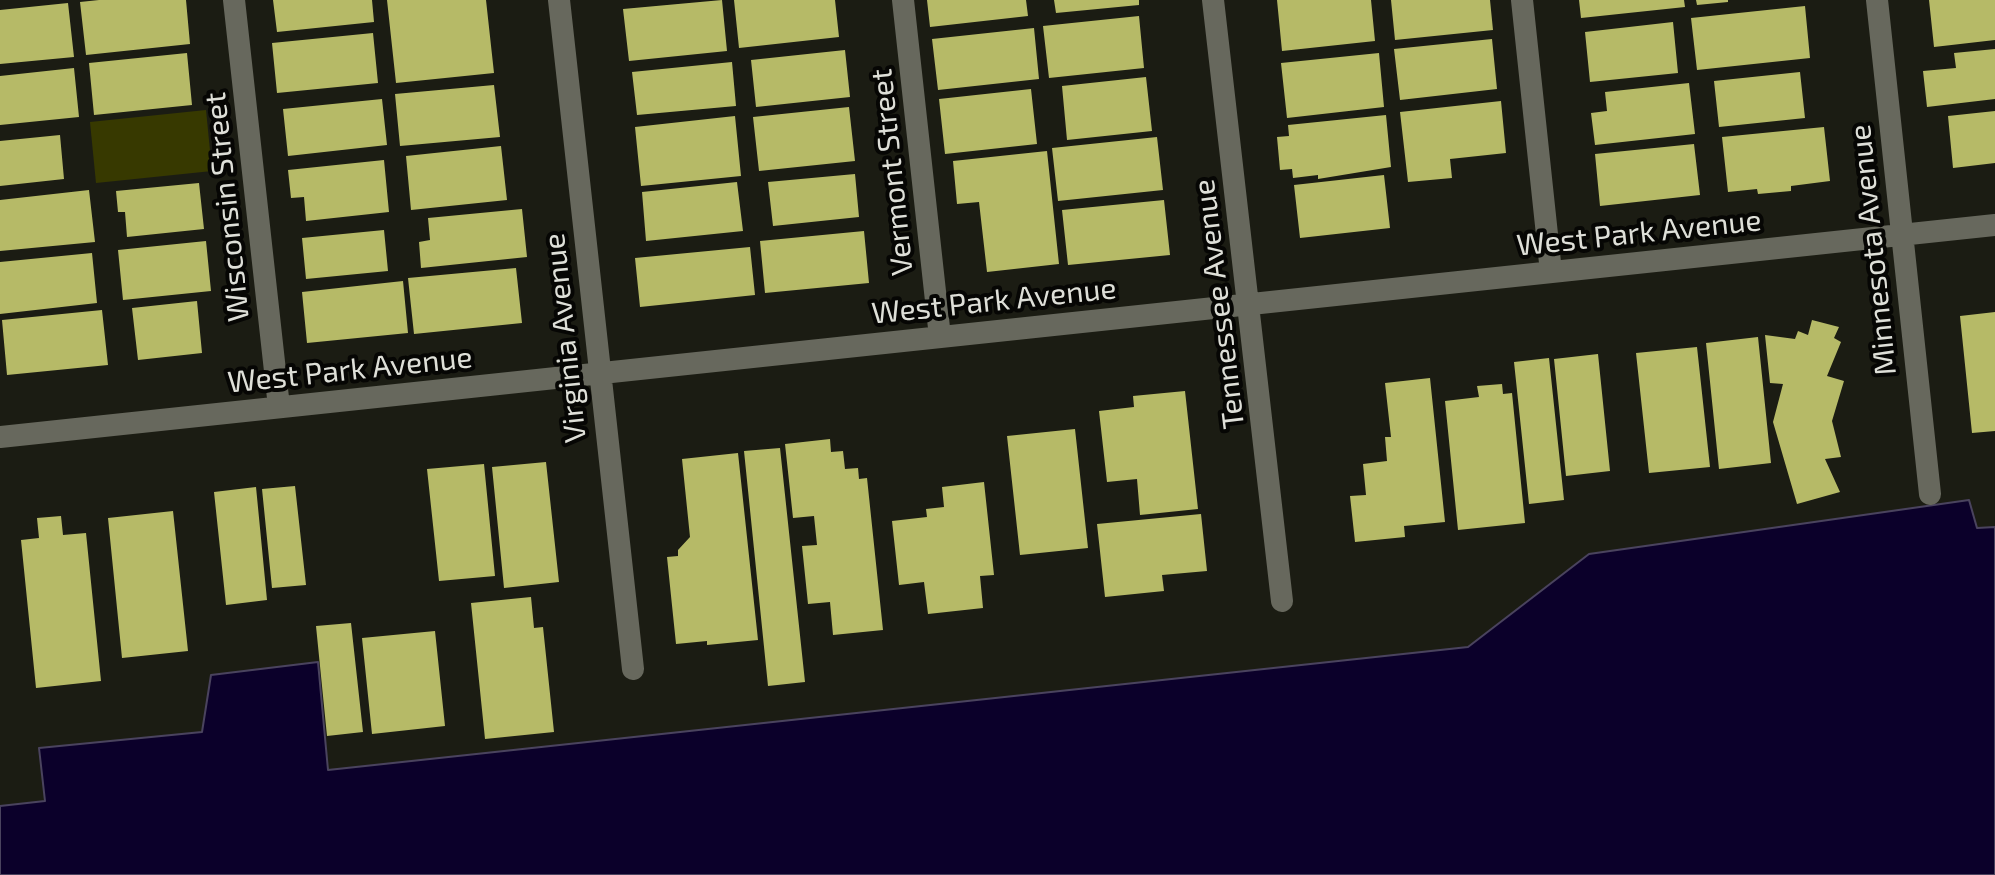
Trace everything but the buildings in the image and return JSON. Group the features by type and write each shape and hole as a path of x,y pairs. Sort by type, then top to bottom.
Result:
{"street":[{"name":"Wisconsin Street","path":"234,0 279,407"},
{"name":"Virginia Avenue","path":"559,0 633,669"},
{"name":"Vermont Street","path":"903,0 940,337"},
{"name":"Tennessee Avenue","path":"1213,0 1282,601"},
{"path":"1522,0 1551,272"},
{"name":"Minnesota Avenue","path":"1877,0 1930,494"},
{"name":"West Park Avenue","path":"0,437 1995,225"}],"shaded area":[{"path":"206,110 212,171 96,183 90,122"},
{"path":"1969,500 1977,528 1995,527 1995,875 0,875 0,806 45,801 39,748 202,732 211,675 318,662 328,770 1468,647 1589,554"}]}
